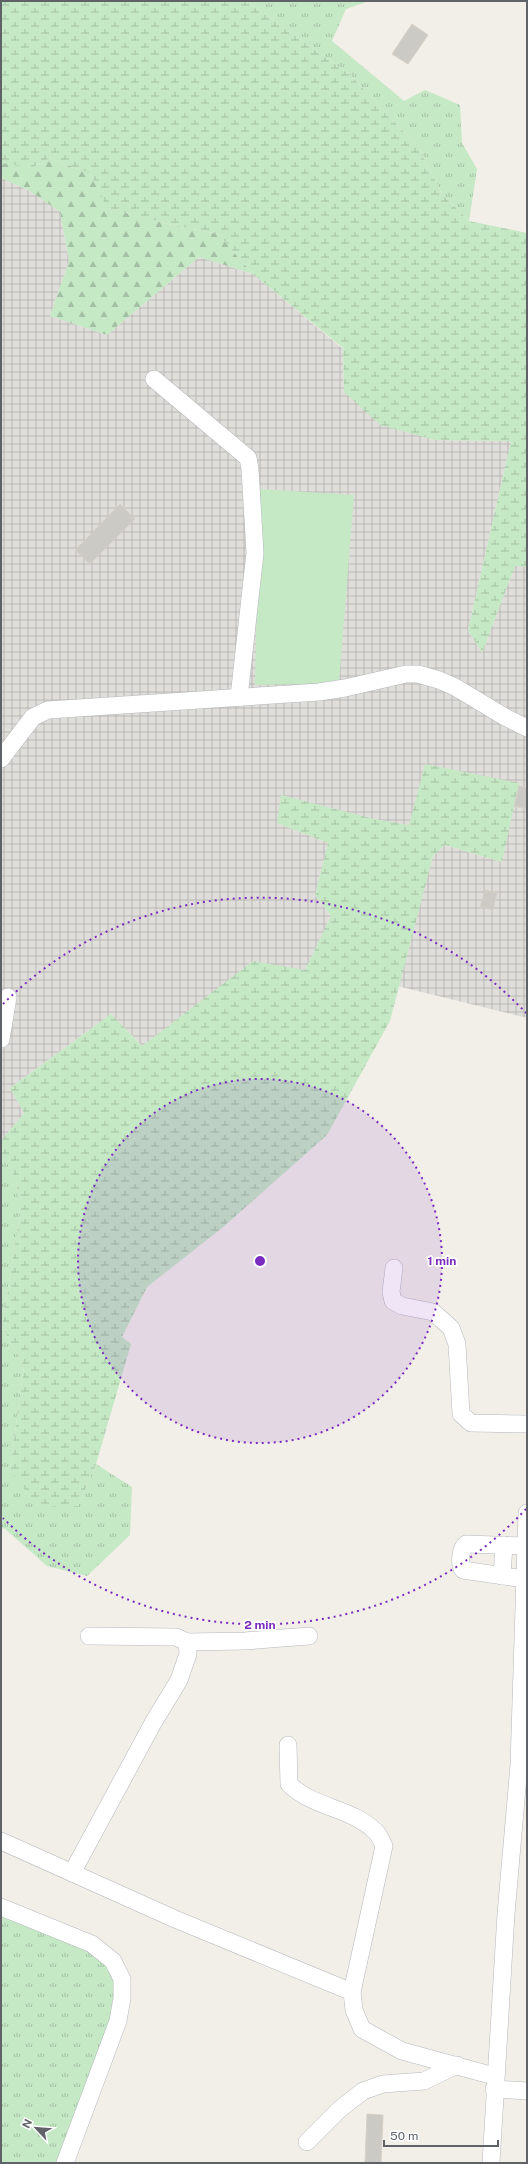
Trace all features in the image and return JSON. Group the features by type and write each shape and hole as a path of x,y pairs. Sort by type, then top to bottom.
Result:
{"street":[{"path":"154,379 248,458 255,553 239,697"},
{"path":"1,759 33,718 48,710 319,692 345,688 406,674 418,674 439,680 455,687 505,717 527,728"},
{"path":"1,1039 8,997"},
{"path":"394,1268 391,1292 393,1301 402,1306 433,1312 451,1328 457,1344 461,1414 471,1423 527,1424"},
{"path":"490,2163 494,2082 523,1765 524,1579 527,1514"},
{"path":"524,1579 463,1570 460,1566 462,1548 466,1544 525,1546"},
{"path":"502,1576 504,1545"},
{"path":"88,1636 176,1637 187,1642 245,1641 309,1636"},
{"path":"72,1873 153,1723 179,1680 188,1654 187,1642"},
{"path":"288,1745 289,1784 299,1794 359,1820 377,1833 384,1846 352,1992 354,2010 362,2029 402,2051 457,2065 494,2082 527,2091"},
{"path":"1,1841 175,1919 352,1992"},
{"path":"1,1907 92,1944 113,1961 122,1979 122,1998 118,2021 65,2163"},
{"path":"308,2142 340,2110 363,2091 383,2084 424,2080 457,2065"}],"shaded area":[{"path":"1,178 28,190 60,212 69,261 50,316 107,335 199,257 253,274 343,349 344,392 435,440 511,441 468,630 482,653 515,565 527,567 527,1018 397,986 433,856 445,845 502,862 409,826 374,819 277,823 328,843 315,895 331,916 305,971 253,962 142,1046 111,1014 10,1088 24,1113 1,1141"}],"green space":[{"path":"1,1 243,1 251,4 350,75 418,147 442,194 469,221 527,233 527,567 515,566 482,653 468,630 511,441 435,440 380,425 344,392 343,348 253,274 218,234 172,225 107,208 91,174 50,158 31,168 1,163"},
{"path":"243,1 369,1 346,9 332,41 404,101 425,90 460,105 462,143 477,169 469,221 442,194 418,147 350,75 251,4"},
{"path":"50,158 91,174 108,208 172,225 218,234 253,274 199,257 107,335 50,316 69,261 60,212 28,190 1,178 2,162 31,168"},
{"path":"259,489 354,495 339,683 255,685"},
{"path":"425,764 519,783 502,862 445,845 433,856 390,1021 327,1135 222,1228 147,1287 122,1337 131,1344 96,1464 78,1506 38,1507 10,1470 24,1366 2,1327 20,1214 16,1180 1,1151 1,1141 24,1113 10,1088 111,1014 142,1046 253,961 305,970 331,916 315,895 328,843 277,823 281,795 374,819 409,825"},
{"path":"1,1151 16,1180 20,1214 2,1327 24,1366 10,1470 78,1506 96,1464 132,1487 130,1535 87,1576 47,1566 4,1528 1,1530"},
{"path":"1,1909 93,1947 117,1982 117,2009 60,2163 1,2163"}],"building":[{"path":"412,24 428,35 408,64 392,54"},
{"path":"120,504 135,519 90,564 75,550"},
{"path":"519,786 527,788 527,809 514,806"},
{"path":"485,890 497,893 493,910 480,907"},
{"path":"367,2114 383,2115 381,2163 365,2163"}]}
